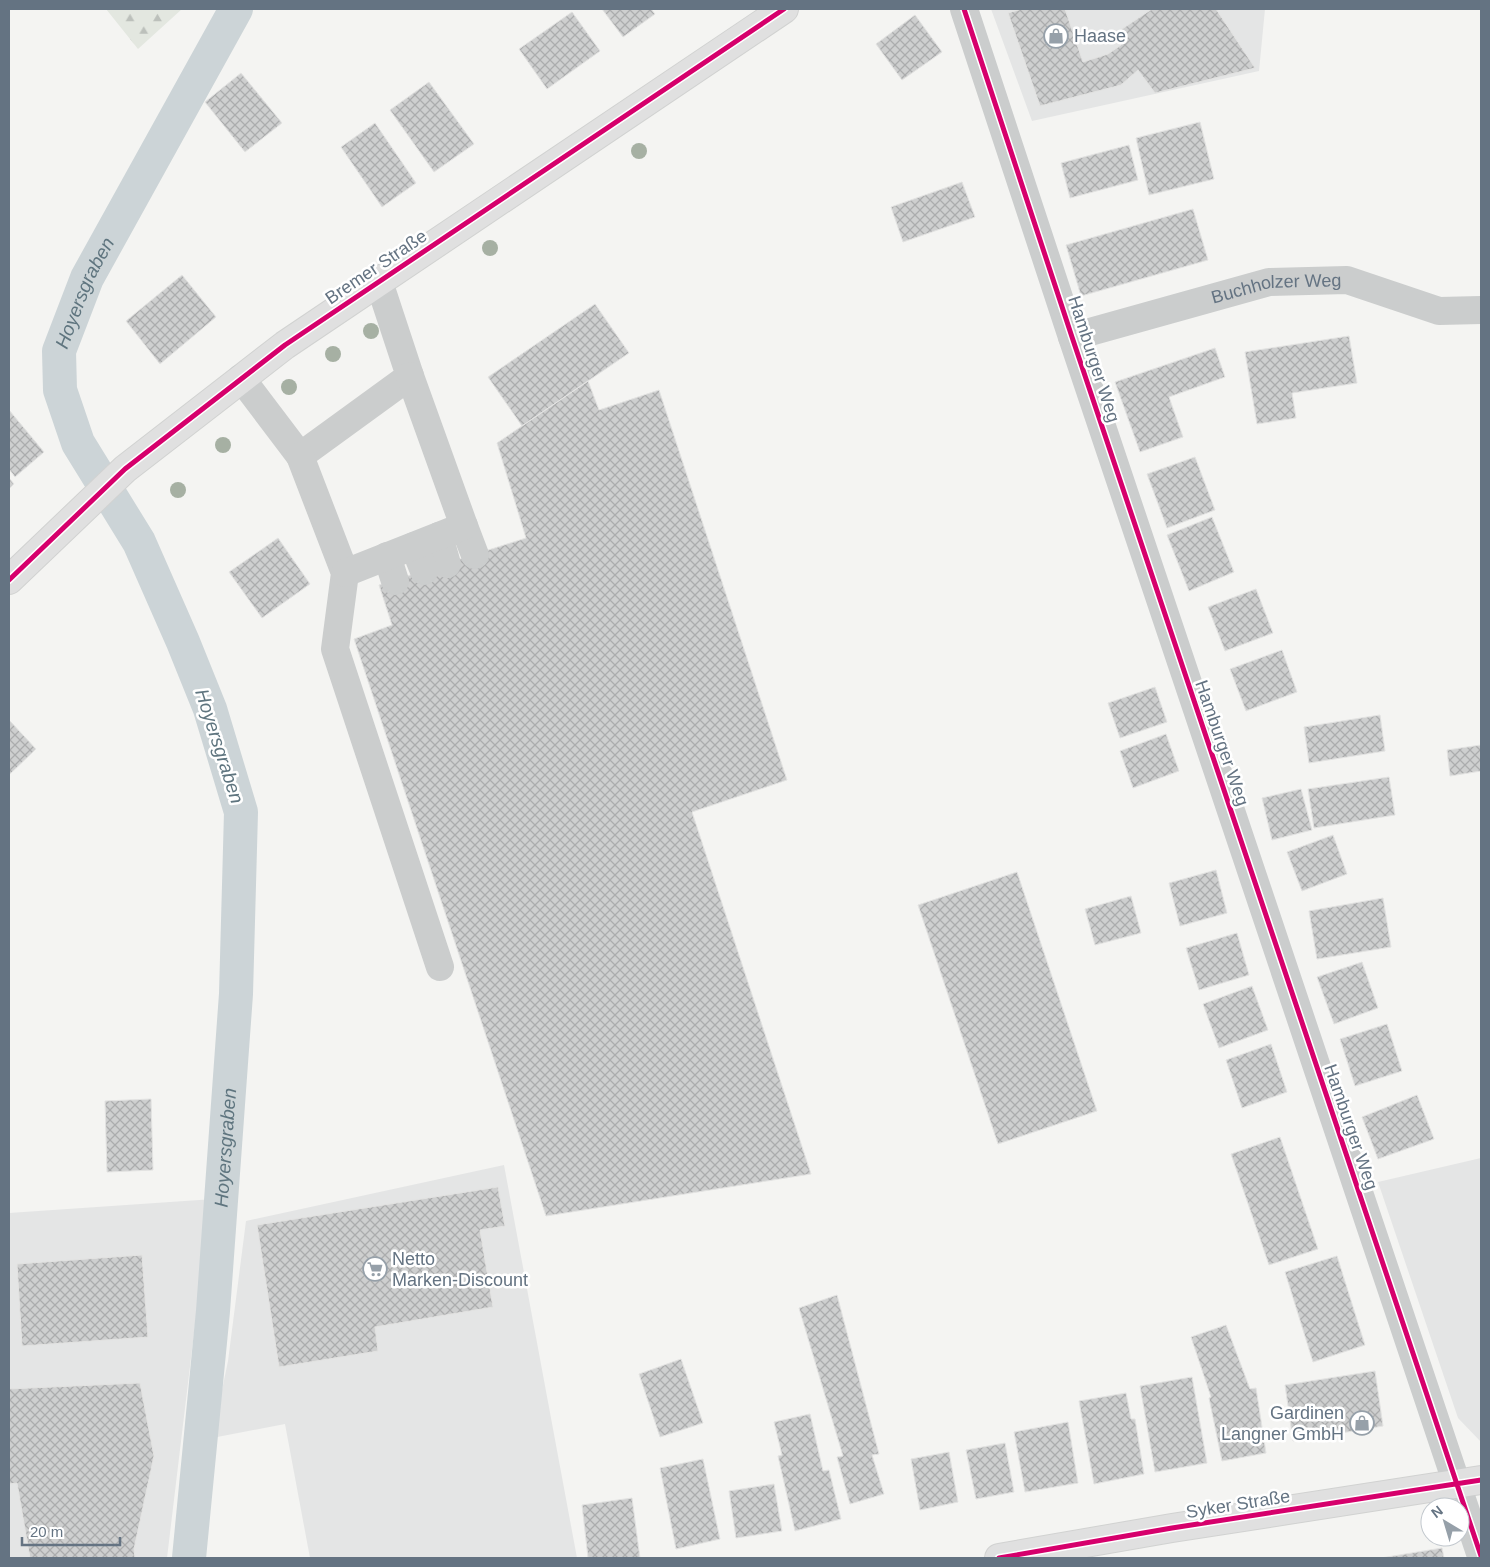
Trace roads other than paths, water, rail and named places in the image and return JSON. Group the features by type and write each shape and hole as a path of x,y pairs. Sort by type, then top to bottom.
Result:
{"main road":[{"name":"Bremer Straße","path":"9,580 125,469 285,345 784,9"},
{"name":"Syker Straße","path":"999,1558 1172,1528 1469,1482"}],"street":[{"name":"Hamburger Weg","path":"964,9 1072,337 1469,1482 1481,1556"},
{"name":"Buchholzer Weg","path":"1072,337 1269,282 1347,280 1439,311 1481,310"},
{"path":"379,282 410,376 475,555"},
{"path":"300,456 410,376"},
{"path":"241,378 300,456 345,573 334,649 419,870 440,967"},
{"path":"345,573 391,568 414,546 464,526"},
{"path":"414,546 436,567 439,536"}],"waterway":[{"name":"Hoyersgraben","path":"189,1558 213,1311 236,994 241,812 210,709 139,542 78,443 60,390 59,351 87,278 236,9"}],"place":[{"name":"Haase","path":"1056,36"},
{"name":"Netto Marken-Discount","path":"375,1269"},
{"name":"Gardinen Langner GmbH","path":"1362,1423"}]}
